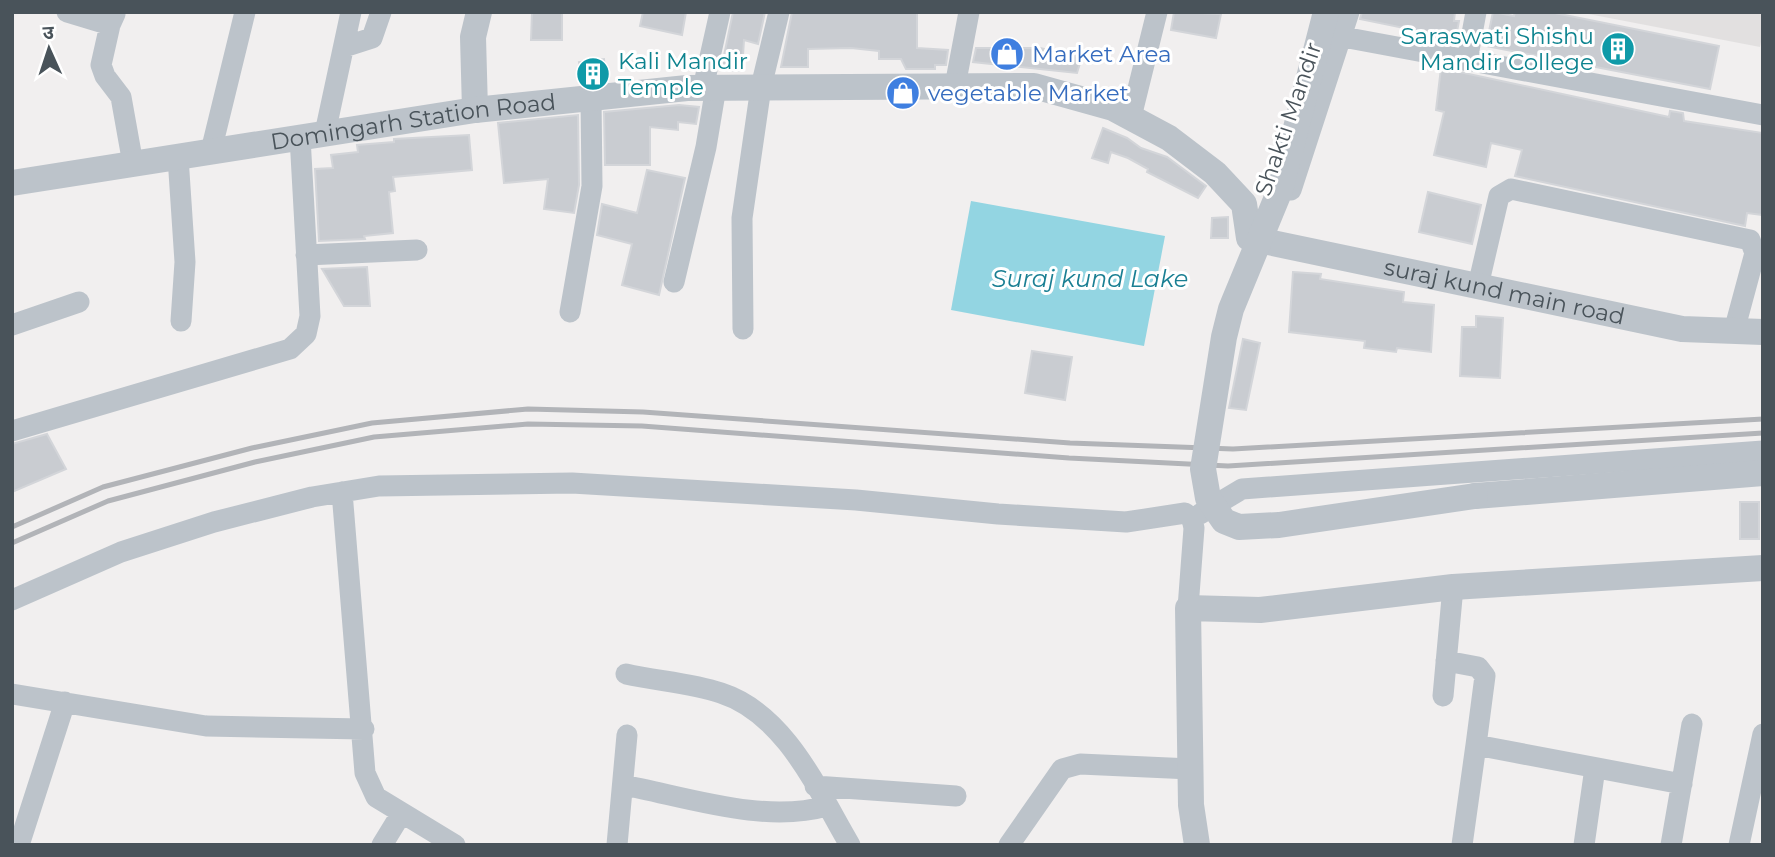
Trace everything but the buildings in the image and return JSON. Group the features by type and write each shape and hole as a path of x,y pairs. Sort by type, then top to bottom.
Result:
{"street":[{"path":"67,12 113,19 101,65 104,76 121,97 133,164"},
{"path":"211,151 245,12"},
{"path":"12,431 290,349 301,342 310,320 306,255 313,135 344,47 351,12"},
{"path":"344,47 372,38 381,12"},
{"path":"475,110 473,37 479,12"},
{"path":"674,282 706,147 709,88 720,12"},
{"path":"743,329 742,218 761,87 779,12"},
{"path":"955,86 969,12"},
{"path":"1131,117 1157,12"},
{"path":"1326,12 1280,190 1231,309 1223,337 1203,469 1208,498 1224,521 1239,527 1279,526 1475,496 1763,473"},
{"name":"Shakti Mandir","path":"1261,240 1343,37 1349,12"},
{"path":"1466,61 1476,12"},
{"path":"1343,37 1763,115"},
{"name":"Domingarh Station Road","path":"12,183 475,110 591,98 709,88 1034,86 1113,108 1169,138 1216,173 1244,204 1261,240 1218,327 1203,405"},
{"path":"570,312 592,186 591,98"},
{"path":"178,157 185,252 181,321"},
{"path":"1478,286 1499,196 1511,189 1750,240 1755,253 1734,331"},
{"name":"suraj kund main road","path":"1261,240 1682,329 1763,332"},
{"path":"306,255 417,250"},
{"path":"12,325 79,302"},
{"path":"1192,519 1242,489 1763,451"},
{"path":"12,600 121,552 214,522 342,492 392,486 572,483 856,500 998,514 1113,521 1185,513 1192,519 1194,528 1188,608 1191,769 1197,845"},
{"path":"342,492 364,729 365,774 376,797 455,845"},
{"path":"1188,608 1260,610 1452,587 1763,568"},
{"path":"1443,696 1452,587"},
{"path":"1446,661 1478,667 1485,676 1462,845"},
{"path":"626,674 720,693 734,699 773,726 815,786 850,845"},
{"path":"12,694 206,726 364,729"},
{"path":"19,845 65,702"},
{"path":"1671,845 1692,724"},
{"path":"1739,845 1763,734"},
{"path":"617,845 627,735"},
{"path":"1476,745 1682,784"},
{"path":"1009,845 1062,769 1080,764 1191,769"},
{"path":"1584,845 1595,768"},
{"path":"623,785 775,814 803,813 827,806"},
{"path":"815,786 956,796"},
{"path":"382,845 401,814"}],"shaded area":[{"path":"1578,12 1763,12 1763,31 1760,47"}],"water":[{"name":"Suraj kund Lake","path":"971,201 1165,236 1144,346 951,310"}],"railway":[{"path":"12,527 103,487 252,448 372,423 528,409 643,412 1070,443 1233,449 1763,419"},
{"path":"12,543 108,501 255,462 374,437 528,424 642,426 1069,458 1228,466 1763,433"}],"place":[{"name":"Saraswati Shishu Mandir College","path":"1618,49"},
{"name":"Market Area","path":"1007,54"},
{"name":"Kali Mandir Temple","path":"593,74"},
{"name":"vegetable Market","path":"903,93"}]}
